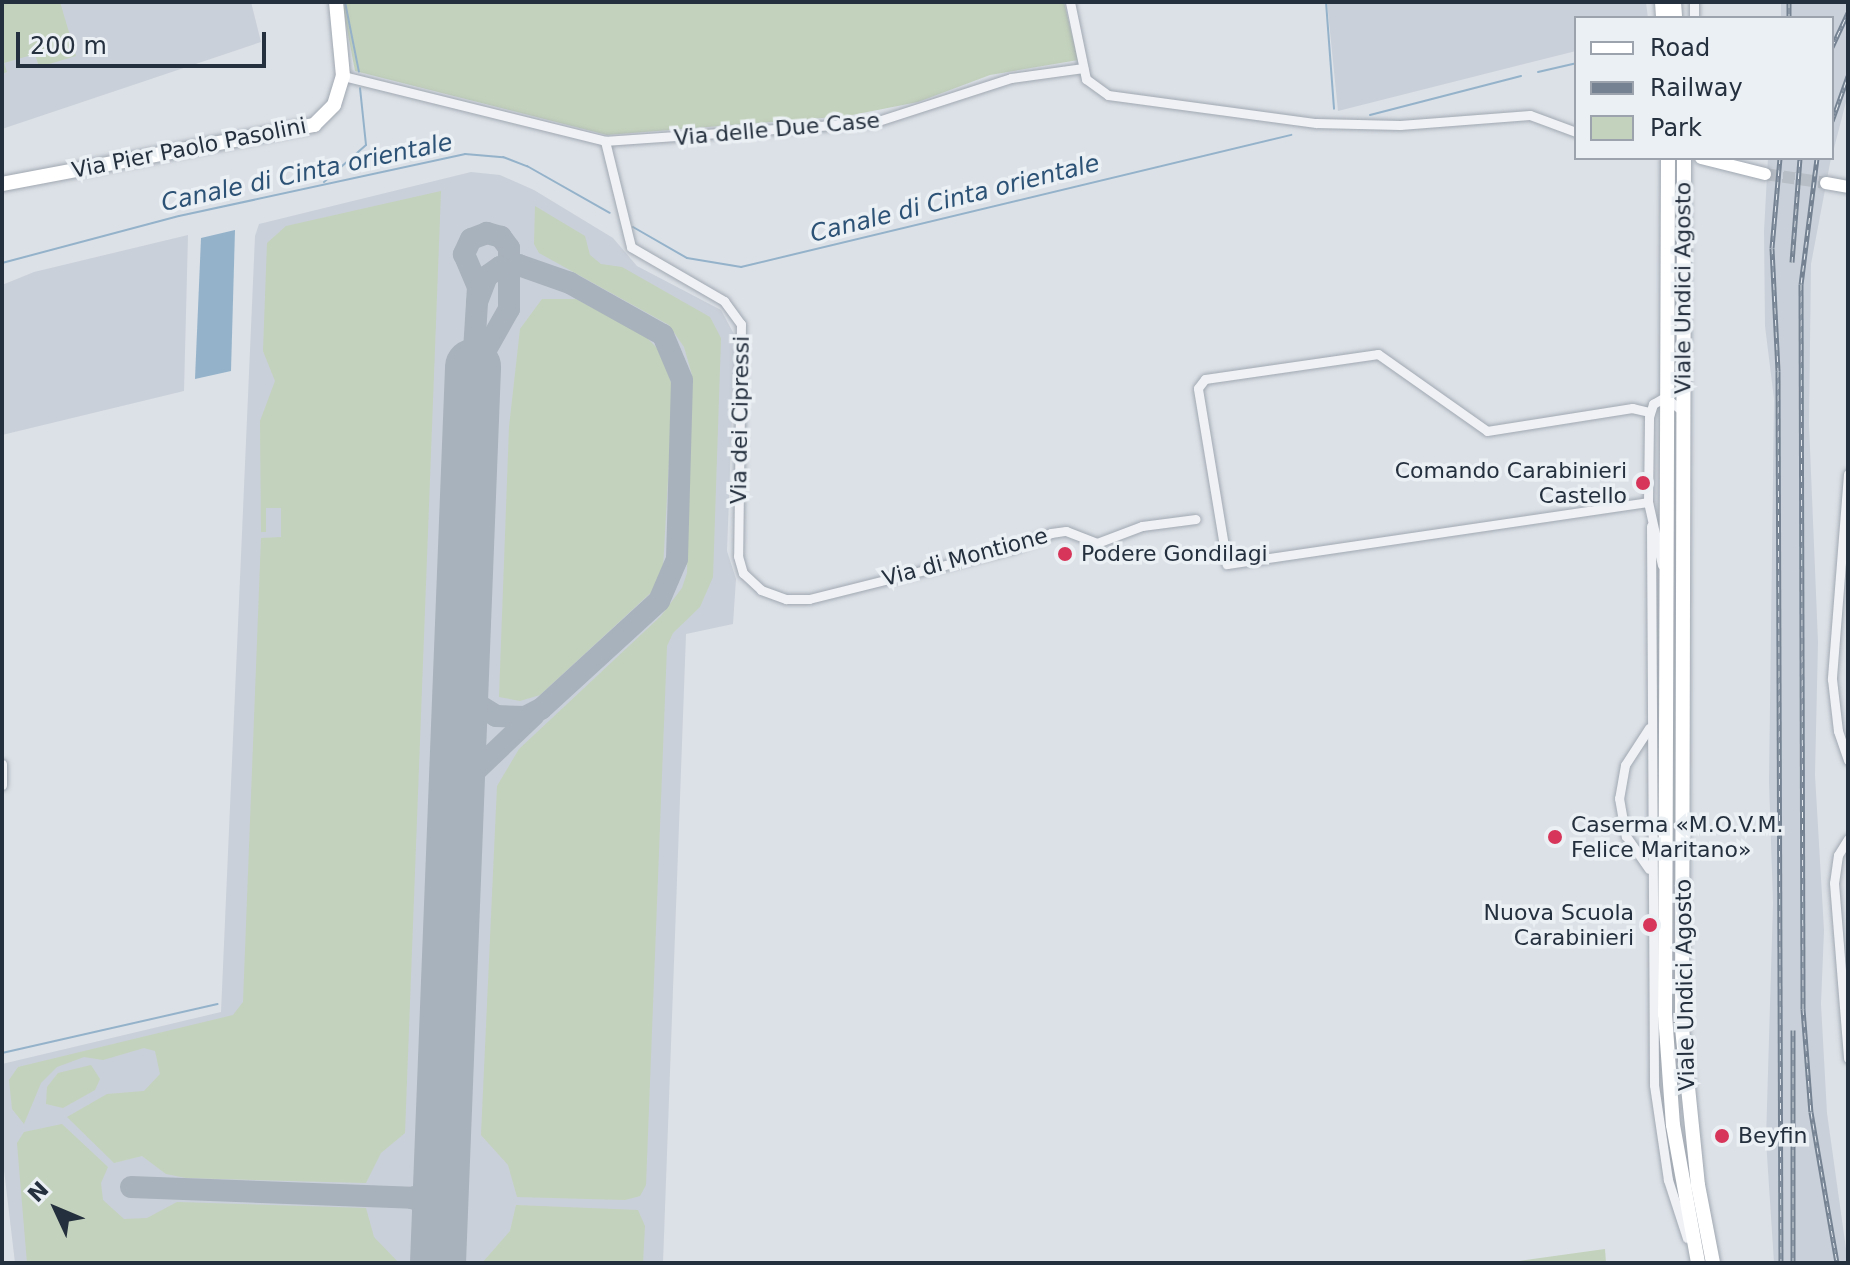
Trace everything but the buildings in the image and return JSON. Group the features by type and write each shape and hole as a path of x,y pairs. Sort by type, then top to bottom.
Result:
{"main road":[{"path":"336,2 343,76"},
{"name":"Via Pier Paolo Pasolini","path":"2,184 314,125 329,113 343,76"},
{"name":"Via Pier Paolo Pasolini","path":"2,193 314,133 338,116 346,92 343,76"},
{"name":"Viale Undici Agosto","path":"1668,160 1667,592 1674,882 1687,1100 1713,1263"},
{"name":"Viale Undici Agosto","path":"1684,160 1683,417 1669,1080 1696,1257"},
{"path":"1709,160 1765,174 1747,160"},
{"path":"1848,181 1827,183 1848,187"}],"street":[{"path":"1070,2 1083,68 1088,82 1101,92 1162,105 1343,124 1530,115 1574,131"},
{"name":"Via delle Due Case","path":"343,76 605,141 875,122 1011,78 1083,68"},
{"name":"Via dei Cipressi","path":"605,141 631,247 724,301 741,324 739,563 756,587 778,597"},
{"path":"1648,502 1228,564 1223,559 1198,388 1205,379 1378,354 1487,431 1632,408 1649,412"},
{"name":"Viale Undici Agosto","path":"1667,592 1648,502 1649,412 1655,402 1667,397 1676,401 1683,417"},
{"path":"1848,474 1832,679 1838,731 1848,760"},
{"name":"Via di Montione","path":"778,597 809,599 1058,532 1097,543 1142,526 1196,519"},
{"path":"1651,526 1649,869 1659,1127 1668,1180 1696,1257"},
{"path":"1649,869 1626,836 1619,798 1625,765 1650,724"},
{"path":"2,764 2,785"},
{"path":"1848,839 1838,855 1834,883 1848,1058"},
{"path":"1650,881 1674,882"}],"shaded area":[{"path":"2,2 251,2 261,42 2,129"},
{"path":"1327,2 1646,2 1648,16 1574,16 1574,52 1338,111"},
{"path":"1781,2 1848,2 1848,94 1834,148 1834,16 1781,16"},
{"path":"1768,160 1831,160 1811,264 1809,424 1818,642 1815,775 1824,930 1821,1004 1827,1113 1848,1263 1774,1263 1766,1140 1773,903 1769,782 1774,399 1765,326 1764,231"},
{"path":"471,172 500,175 534,190 613,238 637,266 721,310 735,336 727,551 736,579 733,624 686,634 663,1263 15,1263 2,1153 2,1064 221,1012 255,236 259,224"},
{"path":"188,235 184,391 2,435 2,285 34,272"}],"green space":[{"path":"2,2 60,2 76,56 39,67 35,54 4,63 7,72 2,74"},
{"path":"342,2 1064,2 1078,60 990,75 918,102 847,116 607,135 355,71"},
{"path":"441,191 405,1133 381,1153 366,1183 186,1178 166,1174 142,1156 114,1163 67,1117 107,1094 144,1091 160,1074 155,1051 144,1048 103,1060 84,1057 57,1067 41,1083 24,1124 12,1109 9,1080 18,1067 233,1015 243,1002 261,538 281,537 281,508 266,508 266,532 261,532 260,421 275,381 263,351 267,243 286,226"},
{"path":"535,206 585,236 590,255 601,264 622,267 710,317 721,338 713,577 700,607 673,633 667,646 646,1185 640,1196 625,1200 517,1197 508,1165 481,1135 497,786 519,749 661,616 682,588 687,573 692,375 684,347 669,325 539,253 534,244"},
{"path":"542,299 576,299 642,333 664,355 673,391 663,568 657,587 540,695 520,701 499,697 509,427 520,329"},
{"path":"91,1065 100,1079 95,1090 63,1108 46,1104 47,1087 58,1073"},
{"path":"62,1124 108,1167 101,1183 103,1200 124,1219 147,1218 177,1202 366,1208 374,1237 399,1263 27,1263 17,1143 24,1132"},
{"path":"516,1205 638,1210 645,1226 643,1263 482,1263 510,1231"},
{"path":"1605,1249 1606,1263 1504,1263 1540,1258"}],"water":[{"path":"235,230 231,371 195,379 201,238"}],"waterway":[{"path":"345,2 359,72"},
{"path":"1326,2 1334,109"},
{"name":"Canale di Cinta orientale","path":"1538,72 1574,63"},
{"name":"Canale di Cinta orientale","path":"1370,115 1521,76"},
{"path":"324,182 366,145 360,88"},
{"name":"Canale di Cinta orientale","path":"633,227 687,258 741,267 1291,135"},
{"name":"Canale di Cinta orientale","path":"2,263 179,216 465,154 503,157 527,166 610,213"},
{"path":"2,242 3,246"},
{"path":"2,1053 217,1004"}],"taxiway":[{"path":"472,404 479,362 509,309 509,248 501,237 487,233 471,239 464,254 478,287 473,367"},
{"path":"461,676 477,704 496,716 525,717 541,709 659,601 677,559 682,380 663,335 570,283 519,265 500,267 487,276 477,302"},
{"path":"455,835 462,797 473,773 534,715"},
{"path":"440,1223 428,1204 412,1198 430,1192 442,1171"},
{"path":"131,1187 412,1198"}],"runway":[{"path":"438,1263 473,367"}],"tunnel":[{"path":"1765,174 1826,183"}],"railway":[{"path":"1789,2 1789,16"},
{"path":"1834,43 1848,13"},
{"path":"1834,115 1848,76"},
{"path":"1780,160 1772,248 1778,371 1781,1263"},
{"path":"1792,262 1800,160"},
{"path":"1817,160 1801,284 1803,1009 1811,1112 1837,1263"},
{"path":"1793,1030 1793,1263"}],"place":[{"name":"Comando Carabinieri Castello","path":"1643,483"},
{"name":"Podere Gondilagi","path":"1065,554"},
{"name":"Caserma «M.O.V.M. Felice Maritano»","path":"1555,837"},
{"name":"Nuova Scuola Carabinieri","path":"1650,925"},
{"name":"Beyfin","path":"1722,1136"}]}
